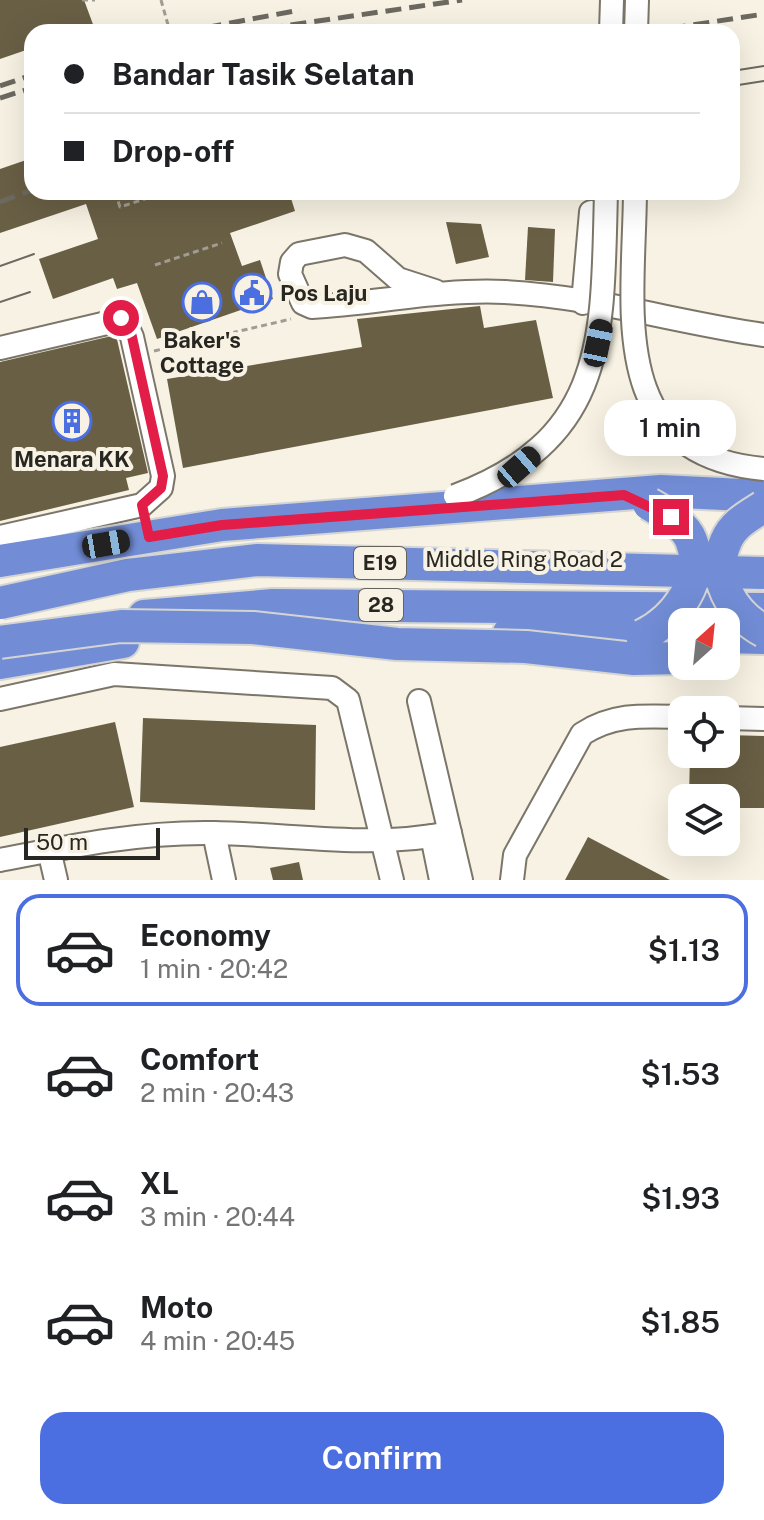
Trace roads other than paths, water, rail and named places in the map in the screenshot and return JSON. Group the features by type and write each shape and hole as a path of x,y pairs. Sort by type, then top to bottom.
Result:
{"highway":[{"path":"0,561 222,525 636,500 661,491 764,503"},
{"path":"636,500 671,517 691,539 695,569 692,583 679,606 660,627 642,636"},
{"path":"764,503 741,521 726,541 721,568 723,584 734,608 764,631"},
{"name":"Middle Ring Road 2","path":"0,602 162,569 228,561 319,557 764,561"},
{"name":"E19","path":"0,602 128,575 258,560 764,573"},
{"name":"28","path":"0,642 160,613 273,605 764,609"},
{"path":"0,642 121,626 239,628 397,644 526,647 634,659 668,658"},
{"path":"0,663 166,636 387,631 668,636"},
{"path":"740,637 764,638"},
{"path":"740,657 764,656"}],"street":[{"path":"611,24 612,0"},
{"path":"636,24 637,0"},
{"path":"222,525 455,496 519,467 559,428 585,384 602,323 606,200"},
{"path":"635,200 633,343 646,397 658,419 687,446 737,467 764,469"},
{"path":"583,303 591,212"},
{"path":"435,291 398,279 366,251 345,245 299,254 292,262 290,274 303,303 312,307 374,303 435,291 510,292 764,335"},
{"path":"0,348 124,319 132,337 163,476 161,488 142,505 0,537"},
{"path":"142,505 149,537"},
{"path":"0,699 114,674 332,688 348,700 392,880"},
{"path":"419,701 441,834 441,880"},
{"path":"512,880 515,855 582,734 601,722 623,716 668,717"},
{"path":"740,718 764,719"},
{"path":"214,833 224,880"},
{"path":"0,860 129,836 214,833 384,843 441,834"},
{"path":"441,834 461,880"},
{"path":"49,850 56,880"}],"tram line":[{"path":"740,70 764,66"},
{"path":"740,85 764,81"},
{"path":"0,266 34,254"},
{"path":"0,302 30,292"}],"railway":[{"path":"298,24 462,0"},
{"path":"225,24 300,10"},
{"path":"698,24 764,14"},
{"path":"0,86 24,78"},
{"path":"0,98 24,90"},
{"path":"0,202 24,193"}],"place":[{"name":"Pos Laju","path":"252,293"},
{"name":"Baker's Cottage","path":"202,302"},
{"name":"Menara KK","path":"72,421"}]}
